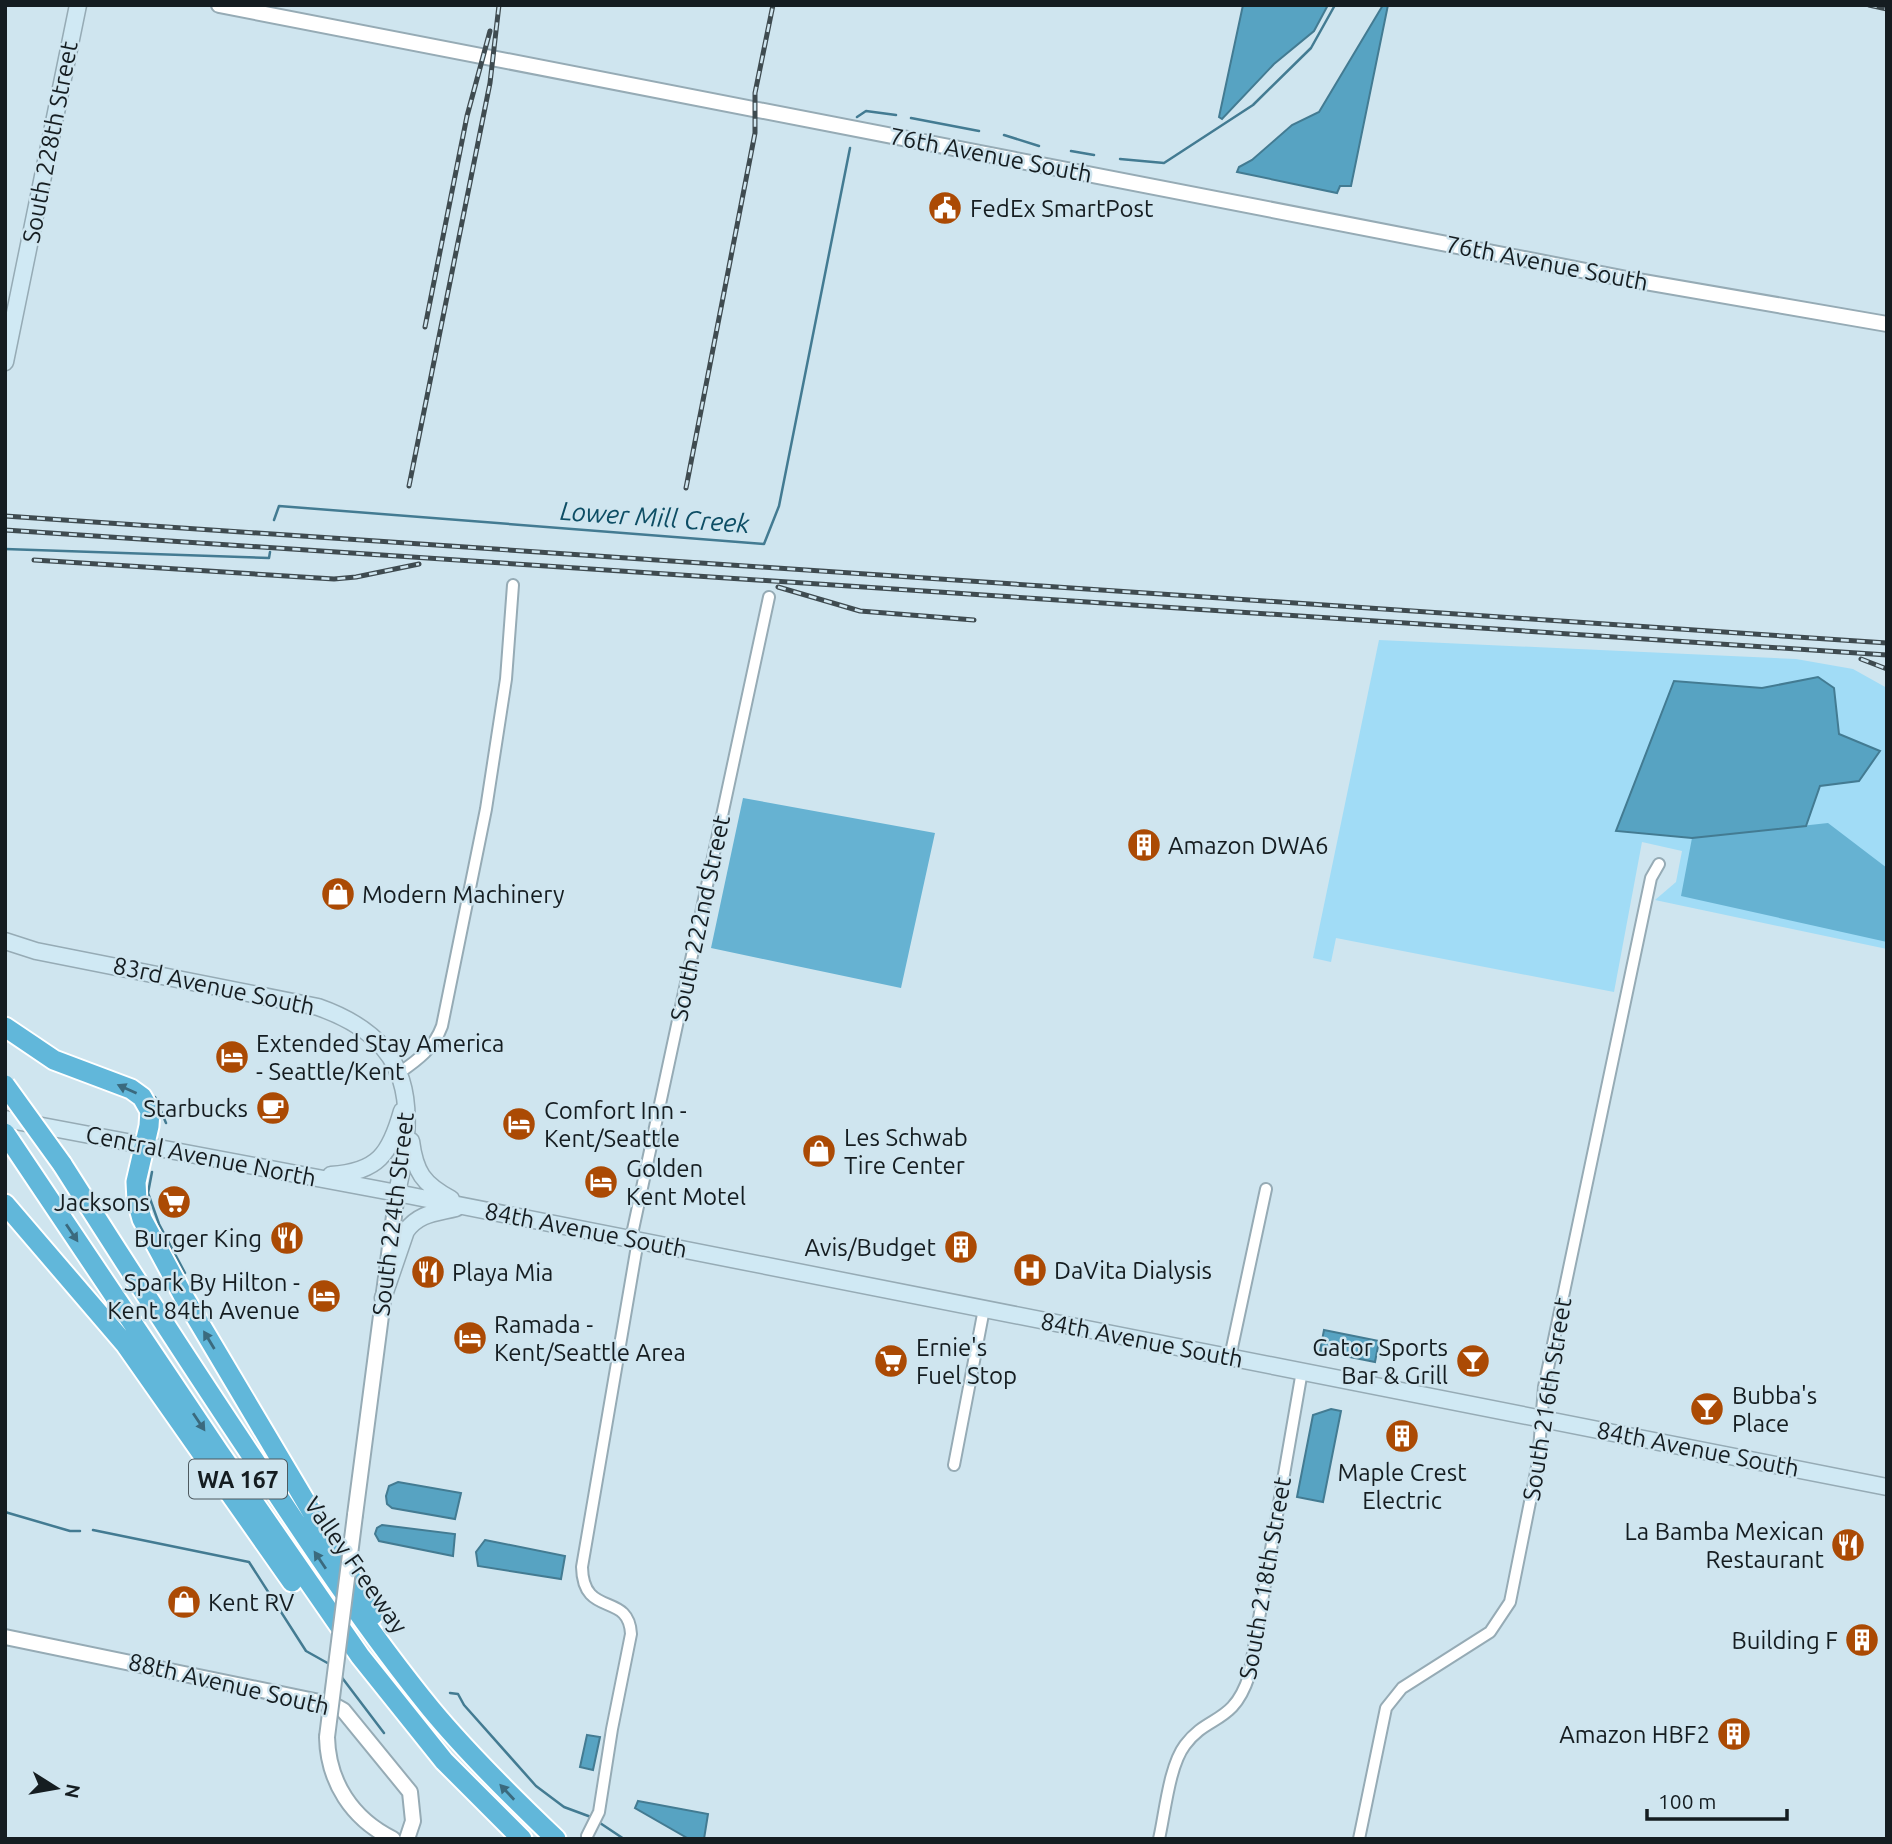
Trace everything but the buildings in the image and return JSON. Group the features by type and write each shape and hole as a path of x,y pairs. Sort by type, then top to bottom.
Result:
{"highway":[{"path":"5,1027 54,1060 131,1089 142,1097 150,1111 136,1192 139,1210 148,1233 419,1693"},
{"name":"Valley Freeway","path":"5,1085 62,1164 174,1339 368,1628 419,1693 498,1782 556,1839"},
{"name":"Valley Freeway","path":"5,1133 360,1656 402,1711 472,1791 522,1839"},
{"path":"5,1204 125,1344 359,1677 426,1755 472,1791"}],"main road":[{"name":"South 228th Street","path":"5,362 9,324 78,5"},
{"name":"83rd Avenue South","path":"5,941 36,951 318,1007 350,1021 372,1036 391,1058 399,1073"},
{"name":"South 224th Street","path":"397,1193 408,1121 406,1096 399,1073"},
{"path":"311,1177 361,1171 378,1162 392,1141 406,1096"},
{"name":"Central Avenue North","path":"5,1119 397,1193"},
{"path":"408,1121 416,1167 427,1185 466,1206"},
{"name":"84th Avenue South","path":"397,1193 1887,1487"},
{"path":"383,1298 406,1231 412,1223 419,1216 466,1206"}],"street":[{"name":"76th Avenue South","path":"219,5 1591,272 1887,324"},
{"path":"399,1073 425,1054 442,1026 486,808 506,679 513,585"},
{"name":"South 222nd Street","path":"587,1836 599,1812 631,1624 625,1613 592,1598 582,1581 582,1567 634,1240 769,597"},
{"name":"South 216th Street","path":"1359,1839 1386,1708 1402,1688 1489,1632 1510,1602 1538,1462 1544,1387 1650,878 1659,864"},
{"path":"1230,1357 1266,1189"},
{"name":"South 224th Street","path":"393,1839 362,1821 343,1795 330,1765 327,1737 397,1193"},
{"path":"954,1465 984,1309"},
{"name":"South 218th Street","path":"1159,1839 1182,1748 1192,1736 1226,1715 1236,1704 1249,1676 1302,1371"},
{"name":"88th Avenue South","path":"5,1637 334,1705 343,1710 410,1792 413,1821 407,1839"}],"shaded area":[{"path":"1243,5 1328,5 1314,31 1274,64 1222,119 1219,117"},
{"path":"1383,5 1388,5 1351,186 1340,186 1337,193 1237,172 1239,167 1252,160 1292,125 1319,112"},
{"path":"1379,640 1796,659 1853,669 1887,688 1887,949 1655,900 1676,882 1682,851 1642,842 1614,992 1336,938 1331,962 1313,958"},
{"path":"1818,677 1834,688 1839,734 1880,751 1859,781 1820,786 1806,826 1692,838 1616,831 1674,681 1762,688"},
{"path":"743,798 935,833 901,988 711,948"},
{"path":"1828,823 1887,868 1887,942 1681,896 1692,838"},
{"path":"1324,1330 1379,1341 1375,1362 1320,1351"},
{"path":"1331,1409 1341,1411 1323,1502 1297,1497 1313,1415"},
{"path":"398,1482 461,1493 455,1519 392,1508 387,1504 386,1496 389,1486"},
{"path":"382,1525 455,1534 453,1556 379,1541 375,1534 377,1528"},
{"path":"485,1540 565,1556 561,1579 478,1566 476,1552"},
{"path":"587,1735 600,1737 593,1770 580,1767"},
{"path":"638,1801 708,1814 704,1839 689,1839 635,1808"}],"waterway":[{"name":"Lower Mill Creek","path":"1120,159 1164,163 1253,105 1311,48 1335,5"},
{"name":"Lower Mill Creek","path":"857,117 866,111 896,115"},
{"name":"Lower Mill Creek","path":"911,118 979,131"},
{"name":"Lower Mill Creek","path":"1004,135 1039,146"},
{"name":"Lower Mill Creek","path":"274,520 279,506 764,544 779,506 850,148"},
{"name":"Lower Mill Creek","path":"1071,151 1094,155"},
{"name":"Lower Mill Creek","path":"5,549 269,558 270,552"},
{"path":"155,1097 166,1123"},
{"path":"152,1172 148,1193 159,1224 185,1273"},
{"path":"5,1512 70,1531 80,1531"},
{"path":"93,1530 249,1562 306,1651 331,1665"},
{"path":"340,1675 384,1733"},
{"path":"450,1693 458,1694 464,1705 536,1786 564,1807 591,1817"},
{"path":"597,1821 624,1839"}],"railway":[{"path":"409,486 490,83 499,5"},
{"path":"686,488 755,133 755,93 773,5"},
{"path":"1869,5 1887,9"},
{"path":"425,327 467,116 490,31"},
{"path":"5,516 1887,643"},
{"path":"5,530 1887,655"},
{"path":"34,560 334,579 419,564"},
{"path":"778,587 860,611 974,620"},
{"path":"1861,659 1887,669"}],"place":[{"name":"FedEx SmartPost","path":"945,208"},
{"name":"Amazon DWA6","path":"1144,845"},
{"name":"Modern Machinery","path":"338,894"},
{"name":"Extended Stay America - Seattle/Kent","path":"232,1057"},
{"name":"Starbucks","path":"273,1108"},
{"name":"Comfort Inn - Kent/Seattle","path":"519,1124"},
{"name":"Les Schwab Tire Center","path":"819,1151"},
{"name":"Golden Kent Motel","path":"601,1182"},
{"name":"Jacksons","path":"174,1202"},
{"name":"Burger King","path":"287,1238"},
{"name":"Avis/Budget","path":"961,1247"},
{"name":"DaVita Dialysis","path":"1030,1270"},
{"name":"Playa Mia","path":"428,1272"},
{"name":"Spark By Hilton - Kent 84th Avenue","path":"324,1296"},
{"name":"Ramada - Kent/Seattle Area","path":"470,1338"},
{"name":"Ernie's Fuel Stop","path":"891,1361"},
{"name":"Gator Sports Bar & Grill","path":"1473,1361"},
{"name":"Bubba's Place","path":"1707,1409"},
{"name":"Maple Crest Electric","path":"1402,1436"},
{"name":"La Bamba Mexican Restaurant","path":"1848,1545"},
{"name":"Kent RV","path":"184,1602"},
{"name":"Building F","path":"1862,1640"},
{"name":"Amazon HBF2","path":"1734,1734"}]}
